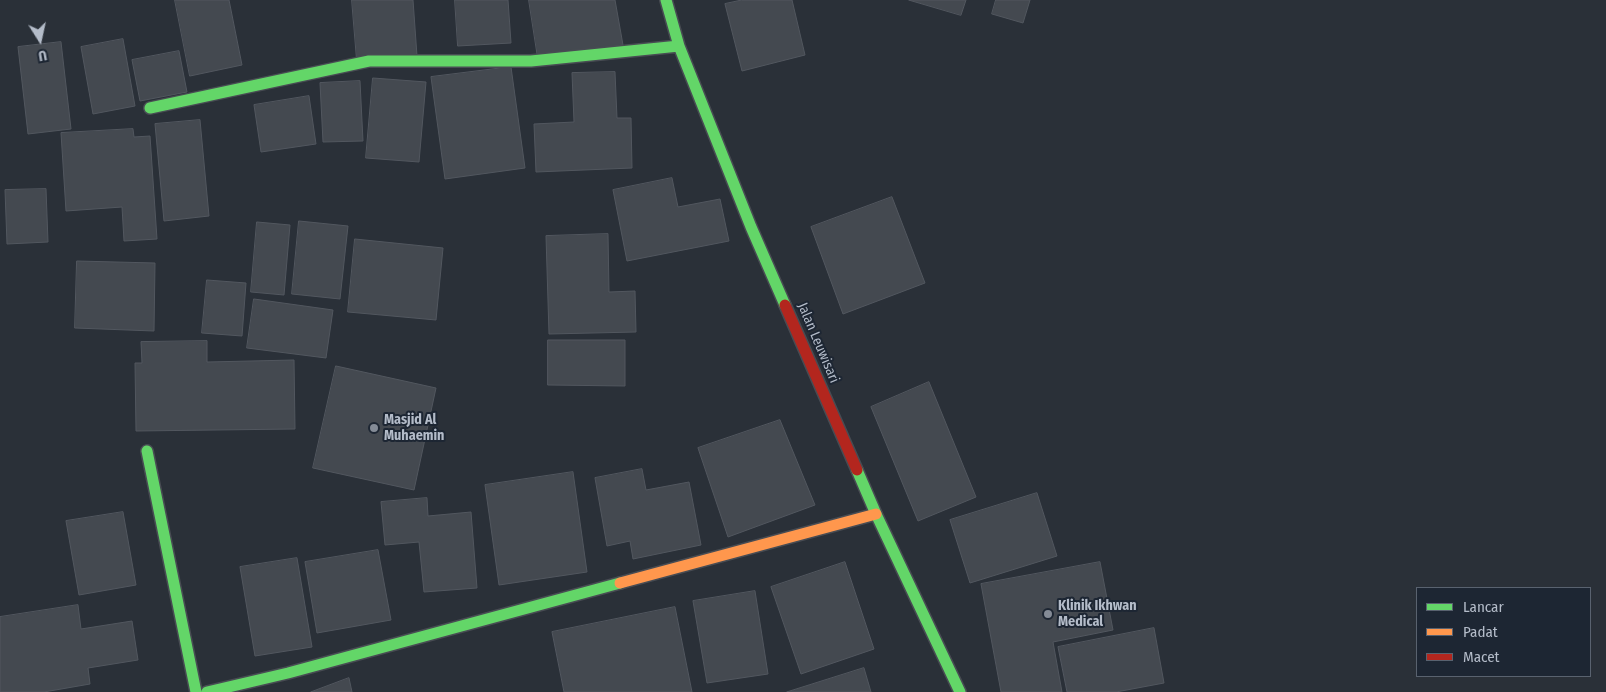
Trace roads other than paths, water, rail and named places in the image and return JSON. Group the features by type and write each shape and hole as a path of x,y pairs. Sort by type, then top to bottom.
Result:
{"street":[{"name":"Jalan Leuwisari","path":"666,0 679,46 751,227 876,514 960,692"},
{"path":"150,108 369,62 531,61 679,46"},
{"path":"147,451 196,692"},
{"path":"207,692 308,668 876,514"}],"place":[{"name":"Masjid Al Muhaemin","path":"374,428"},
{"name":"Klinik Ikhwan Medical","path":"1048,614"}]}
